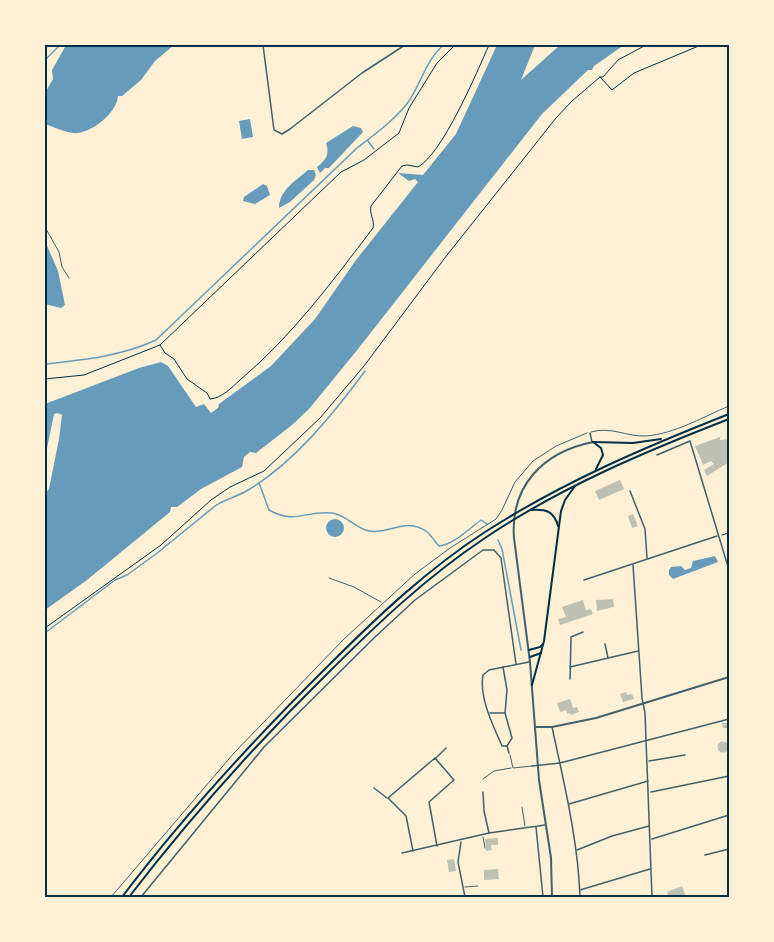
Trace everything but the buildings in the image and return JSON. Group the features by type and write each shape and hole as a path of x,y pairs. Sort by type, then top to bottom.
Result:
{"highway":[{"path":"122,897 232,764 326,667 391,605 438,566 483,533 554,490 667,438 729,414"},
{"path":"129,897 151,867 263,737 368,633 442,569 528,510 577,484 729,419"},
{"path":"592,442 633,443 667,438"},
{"path":"592,442 601,448 603,455 595,470"},
{"path":"532,685 544,641 565,500 577,484"},
{"path":"528,510 550,512 556,519 559,529"},
{"path":"529,650 540,647 544,641"},
{"path":"530,657 541,653"}],"street":[{"path":"263,45 274,130 282,134 362,73 405,45"},
{"path":"552,897 551,858 538,766 530,657 514,538 514,518 518,498 527,482 543,465 564,451 592,442 590,432"},
{"path":"657,455 690,441 729,570"},
{"path":"630,491 645,528 647,559"},
{"path":"585,580 718,536"},
{"path":"141,897 264,747 415,600 483,550 494,550 501,558 516,664"},
{"path":"633,565 648,761 652,897"},
{"path":"570,679 571,637 583,632"},
{"path":"605,644 608,659"},
{"path":"570,668 639,651"},
{"path":"507,746 502,746 489,713 482,687 483,675 489,670 503,666 530,662"},
{"path":"503,666 507,690 505,713 512,738 507,746"},
{"path":"536,727 552,727 643,705 729,677"},
{"path":"489,713 505,713"},
{"path":"532,766 560,763 729,719"},
{"path":"552,727 576,850 579,897"},
{"path":"507,746 509,753"},
{"path":"387,798 446,748"},
{"path":"648,761 685,755"},
{"path":"435,758 454,780 429,802 437,846"},
{"path":"649,792 729,776"},
{"path":"568,804 648,781"},
{"path":"374,788 406,816 413,851"},
{"path":"483,792 489,833"},
{"path":"651,839 729,815"},
{"path":"402,853 489,833 546,824"},
{"path":"576,850 612,836 651,825"},
{"path":"536,826 543,897"},
{"path":"461,840 458,862 465,897"},
{"path":"705,855 729,849"},
{"path":"579,891 651,868"}],"lane":[{"path":"45,227 59,252 62,267 69,278"},
{"path":"111,897 234,753 344,639 415,574 450,548 496,519 515,482 533,461 556,446 590,432 609,430 635,436 652,435 689,423 729,406"},
{"path":"329,578 354,587 383,603"},
{"path":"509,753 513,768"},
{"path":"483,779 494,771 532,766"},
{"path":"522,807 525,828"},
{"path":"483,835 485,848"},
{"path":"463,888 478,886"}],"path":[{"path":"45,379 84,375 160,345 341,172 364,160 399,133 409,108 436,63 455,45"},
{"path":"160,345 165,353 174,359 188,379 207,393 210,399 222,395 272,352 307,312 373,228 371,206 404,165 418,167 424,163 441,139 466,98 489,45"},
{"path":"45,628 161,545 212,500 231,487 264,471 327,409 364,366 556,118 572,101 600,77 603,77 618,60 646,45"},
{"path":"600,77 612,90 634,73 701,45"},
{"path":"718,536 729,533"}],"water":[{"path":"68,45 174,45 155,61 141,80 122,96 118,96 113,109 102,122 80,133 73,133 45,124 45,93 53,79 52,70"},
{"path":"497,45 535,45 521,80 560,45 624,45 594,66 592,70 588,70 542,114 309,409 256,453 250,452 244,457 242,467 201,489 177,507 171,507 170,512 87,580 45,610 45,494 49,489 62,415 54,414 45,458 45,404 139,368 161,362 168,366 196,407 204,404 211,413 218,408 219,404 271,366 315,319 356,260 418,182 415,179 409,181 398,173 423,175 456,134"},
{"path":"250,119 253,137 242,139 239,121"},
{"path":"353,126 361,128 363,132 329,168 325,168 320,173 317,167 326,156 328,150 326,143"},
{"path":"308,170 314,170 316,175 314,180 290,202 279,208 285,191"},
{"path":"263,184 267,186 270,195 255,204 243,201 244,197"},
{"path":"45,241 58,271 65,305 61,308 45,304"},
{"path":"335,519 341,522 344,528 341,534 335,537 329,534 326,528 329,522"},
{"path":"715,556 718,562 673,579 669,575 671,567 681,566 685,570 691,568 693,561"}],"waterway":[{"path":"45,60 60,45"},
{"path":"45,364 116,354 156,340 357,148 398,114 409,101 433,57 444,45"},
{"path":"368,141 374,149"},
{"path":"45,633 115,580 127,575 156,554 215,506 248,490 281,466 312,436 365,371"},
{"path":"259,483 269,510 278,514 294,517 332,513 359,527 376,532 412,526 427,532 439,546 456,539 481,520 487,524"},
{"path":"498,540 502,549 521,650"}]}
